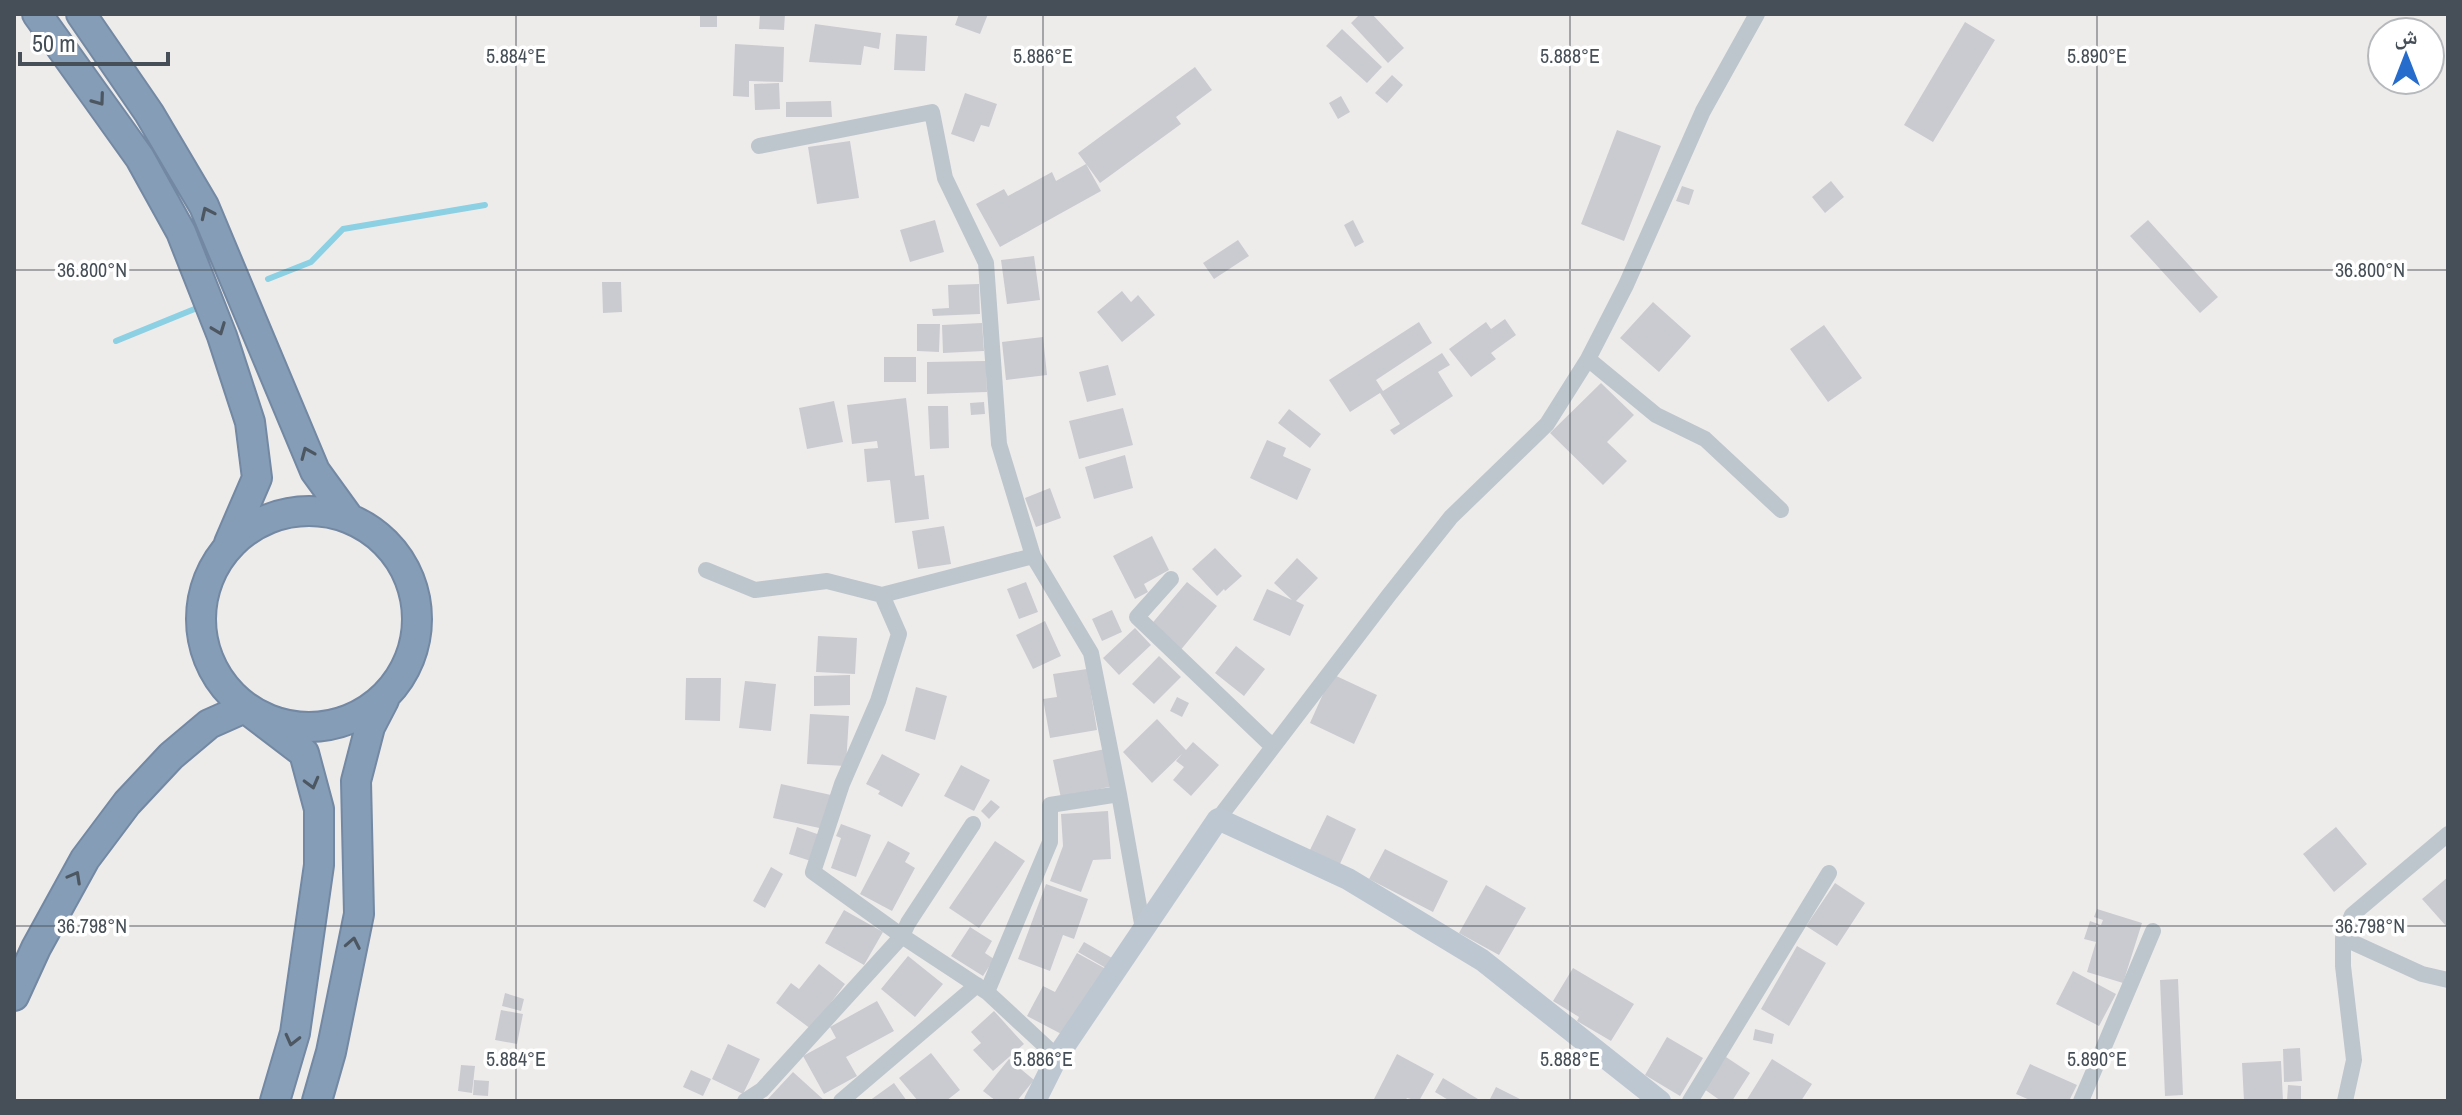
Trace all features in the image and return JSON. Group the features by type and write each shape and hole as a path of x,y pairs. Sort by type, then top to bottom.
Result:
{"highway":[{"path":"37,14 140,158 181,232 222,336 250,422 257,478 227,548 209,579 201,614 206,649 222,682 245,708 304,753 319,809 319,865 295,1033 275,1101"},
{"path":"81,14 149,113 204,206 315,471 349,518"},
{"path":"227,548 253,527 284,514 317,511 349,518 369,528 386,542 406,569 416,601 416,634 410,656 370,727 356,781 359,914 331,1052 317,1101"},
{"path":"14,996 36,948 85,859 127,803 171,756 209,724 245,708 276,722 305,729 339,725 364,714 387,694"}],"street":[{"path":"1035,1101 1057,1057 1218,819 1451,517 1547,424 1588,359 1626,285 1703,111 1757,14"},
{"path":"759,146 932,112 945,178 986,263 999,444 1033,556 1091,653 1143,929"},
{"path":"1588,359 1656,415 1705,439 1781,510"},
{"path":"706,570 755,590 827,581 882,595 1033,556"},
{"path":"1171,579 1137,617 1273,747"},
{"path":"882,595 899,634 878,701 842,784 813,872 982,989 1057,1057"},
{"path":"841,1101 982,989 1050,842 1050,805 1119,794"},
{"path":"1218,819 1348,879 1482,960 1660,1101"},
{"path":"745,1101 762,1090 902,936 973,824"},
{"path":"2345,1101 2354,1060 2343,966 2343,938 2352,915 2448,834"},
{"path":"1690,1101 1829,873"},
{"path":"2081,1101 2153,931"},
{"path":"2343,938 2422,974 2448,980"}],"building":[{"path":"700,14 717,14 717,27 700,27"},
{"path":"760,14 785,14 784,30 759,29"},
{"path":"959,14 988,14 980,34 955,25"},
{"path":"1360,14 1372,14 1404,48 1388,63 1351,23"},
{"path":"1965,22 1995,40 1933,142 1904,125"},
{"path":"815,24 881,33 879,49 864,46 861,65 809,62"},
{"path":"1342,29 1382,67 1367,83 1326,46"},
{"path":"896,34 927,36 925,71 894,70"},
{"path":"735,44 784,47 783,82 749,81 749,97 733,96"},
{"path":"1195,67 1212,90 1176,117 1181,124 1100,183 1078,153"},
{"path":"1392,75 1403,85 1387,103 1375,93"},
{"path":"779,83 780,109 755,110 754,84"},
{"path":"965,93 997,104 989,127 981,125 974,142 951,134"},
{"path":"1341,96 1350,112 1338,119 1329,103"},
{"path":"831,101 832,117 786,117 786,102"},
{"path":"1617,130 1661,146 1624,241 1581,224"},
{"path":"850,141 859,198 817,204 808,147"},
{"path":"1086,164 1101,191 1000,247 976,204 1004,189 1008,196 1052,172 1056,181"},
{"path":"1831,181 1844,197 1825,213 1812,197"},
{"path":"1682,186 1694,190 1689,205 1676,201"},
{"path":"935,220 944,252 910,262 900,230"},
{"path":"1353,220 1364,242 1355,247 1344,225"},
{"path":"2148,220 2218,297 2200,313 2130,236"},
{"path":"1238,240 1249,256 1214,279 1203,263"},
{"path":"1034,256 1040,300 1007,304 1001,260"},
{"path":"602,282 621,282 622,312 603,313"},
{"path":"979,284 980,314 933,316 932,309 949,308 948,285"},
{"path":"1122,291 1131,302 1138,295 1155,315 1122,342 1097,312"},
{"path":"1653,302 1691,336 1659,372 1620,338"},
{"path":"1505,319 1516,335 1491,353 1496,359 1471,377 1449,349 1486,322 1491,329"},
{"path":"1419,322 1432,343 1376,380 1383,391 1442,353 1450,365 1438,372 1453,396 1394,435 1390,430 1400,424 1380,393 1350,412 1329,380"},
{"path":"982,323 984,351 943,353 942,325"},
{"path":"917,324 940,324 939,352 917,351"},
{"path":"1824,325 1862,378 1828,402 1790,349"},
{"path":"1043,337 1047,375 1006,380 1002,342"},
{"path":"884,357 916,357 916,382 884,382"},
{"path":"986,361 987,392 927,394 927,362"},
{"path":"1108,365 1116,395 1087,402 1079,372"},
{"path":"1601,383 1634,415 1607,442 1627,461 1603,485 1550,433"},
{"path":"906,398 915,476 924,475 929,519 895,523 890,480 867,482 864,449 878,448 877,441 852,444 847,405"},
{"path":"834,401 843,442 807,449 799,408"},
{"path":"984,402 985,414 971,415 970,403"},
{"path":"928,406 948,406 949,448 930,449"},
{"path":"1123,408 1133,445 1079,459 1069,421"},
{"path":"1289,409 1321,434 1310,448 1278,423"},
{"path":"1267,440 1286,448 1283,456 1311,469 1297,500 1250,478"},
{"path":"1125,455 1133,488 1094,499 1085,467"},
{"path":"1050,488 1061,518 1036,527 1025,498"},
{"path":"944,526 951,564 918,569 912,531"},
{"path":"1152,536 1169,570 1144,584 1148,592 1135,599 1113,556"},
{"path":"1215,548 1242,576 1217,596 1192,569"},
{"path":"1297,558 1318,578 1296,601 1304,605 1290,636 1253,620 1267,589 1292,600 1274,583"},
{"path":"1026,582 1038,612 1019,619 1007,589"},
{"path":"1187,582 1217,606 1179,652 1149,627"},
{"path":"1112,610 1122,632 1102,641 1092,619"},
{"path":"1045,621 1061,656 1033,669 1016,635"},
{"path":"1135,628 1151,645 1119,675 1103,658"},
{"path":"818,636 857,638 855,674 816,672"},
{"path":"1236,646 1265,669 1244,696 1215,673"},
{"path":"1159,656 1181,677 1154,704 1132,684"},
{"path":"1087,669 1097,730 1050,738 1043,699 1057,697 1053,674"},
{"path":"1332,674 1377,695 1354,744 1310,723"},
{"path":"850,675 850,705 814,706 814,676"},
{"path":"686,678 721,678 720,721 685,720"},
{"path":"745,681 776,684 771,731 739,728"},
{"path":"916,687 947,696 935,740 905,731"},
{"path":"1177,697 1189,703 1182,717 1170,711"},
{"path":"810,714 849,716 846,766 807,764"},
{"path":"1157,719 1186,750 1193,742 1219,765 1191,796 1173,780 1184,767 1176,761 1182,754 1152,783 1123,752"},
{"path":"1105,749 1113,786 1061,798 1053,760"},
{"path":"882,754 920,774 902,807 866,784"},
{"path":"961,765 990,780 974,811 944,796"},
{"path":"781,784 831,795 824,829 773,818"},
{"path":"991,800 1000,807 989,819 981,811"},
{"path":"1108,811 1111,859 1093,860 1081,892 1050,881 1063,846 1061,814"},
{"path":"1327,815 1356,829 1339,866 1309,852"},
{"path":"841,824 871,835 856,877 831,868 841,838 836,836"},
{"path":"797,827 823,836 814,862 789,854"},
{"path":"2336,827 2367,864 2334,892 2303,854"},
{"path":"888,841 910,853 905,862 915,868 892,911 860,894"},
{"path":"995,841 1025,861 979,928 949,908"},
{"path":"1385,849 1448,881 1433,912 1369,879"},
{"path":"771,867 783,874 765,908 753,901"},
{"path":"2448,877 2448,925 2446,926 2422,899"},
{"path":"1835,883 1865,903 1837,946 1806,926"},
{"path":"1046,884 1088,899 1074,939 1063,935 1050,971 1018,959"},
{"path":"1486,885 1526,908 1499,955 1459,933"},
{"path":"2097,909 2142,923 2123,983 2087,972 2096,942 2084,939 2090,921 2101,925 2103,920 2094,917"},
{"path":"844,910 883,932 864,965 825,943"},
{"path":"970,927 992,941 985,953 994,959 983,976 951,956"},
{"path":"1084,942 1112,958 1106,968 1078,952"},
{"path":"1797,946 1826,963 1789,1026 1761,1009"},
{"path":"1077,953 1106,969 1069,1038 1027,1016 1043,986 1055,992"},
{"path":"908,956 943,984 915,1017 881,989"},
{"path":"819,964 845,984 811,1029 776,1003 791,983 799,989"},
{"path":"1573,968 1634,1004 1611,1041 1577,1021 1579,1017 1553,1001"},
{"path":"2073,971 2116,994 2099,1026 2056,1004"},
{"path":"2178,979 2183,1095 2165,1096 2160,980"},
{"path":"505,993 524,999 521,1011 502,1006"},
{"path":"877,1001 894,1031 846,1057 857,1076 824,1094 803,1056 836,1038 830,1027"},
{"path":"501,1010 523,1014 517,1044 495,1040"},
{"path":"994,1011 1024,1044 993,1071 973,1050 981,1043 971,1032"},
{"path":"1755,1029 1774,1034 1772,1044 1753,1040"},
{"path":"1667,1037 1703,1058 1680,1096 1645,1075"},
{"path":"728,1044 760,1059 743,1094 712,1079"},
{"path":"2300,1048 2302,1081 2284,1082 2283,1049"},
{"path":"931,1053 960,1090 946,1101 918,1101 899,1078"},
{"path":"1397,1054 1434,1074 1419,1101 1407,1098 1405,1101 1373,1101"},
{"path":"1726,1057 1750,1073 1732,1101 1721,1101 1704,1089"},
{"path":"1009,1059 1034,1080 1017,1101 996,1101 983,1091"},
{"path":"1772,1059 1812,1084 1801,1101 1746,1101"},
{"path":"2281,1061 2283,1101 2244,1101 2242,1063"},
{"path":"2030,1064 2077,1085 2069,1101 2032,1101 2016,1094"},
{"path":"461,1065 475,1066 472,1093 458,1091"},
{"path":"691,1070 711,1079 703,1096 683,1087"},
{"path":"793,1072 825,1101 766,1101"},
{"path":"1443,1078 1477,1101 1450,1101 1435,1092"},
{"path":"474,1080 489,1081 488,1096 473,1095"},
{"path":"894,1083 907,1101 869,1101"},
{"path":"2288,1085 2301,1086 2301,1101 2287,1101"},
{"path":"1496,1087 1520,1099 1519,1101 1490,1099"}],"waterway":[{"path":"268,279 311,262 343,229 485,205"},
{"path":"116,341 197,308"}]}
